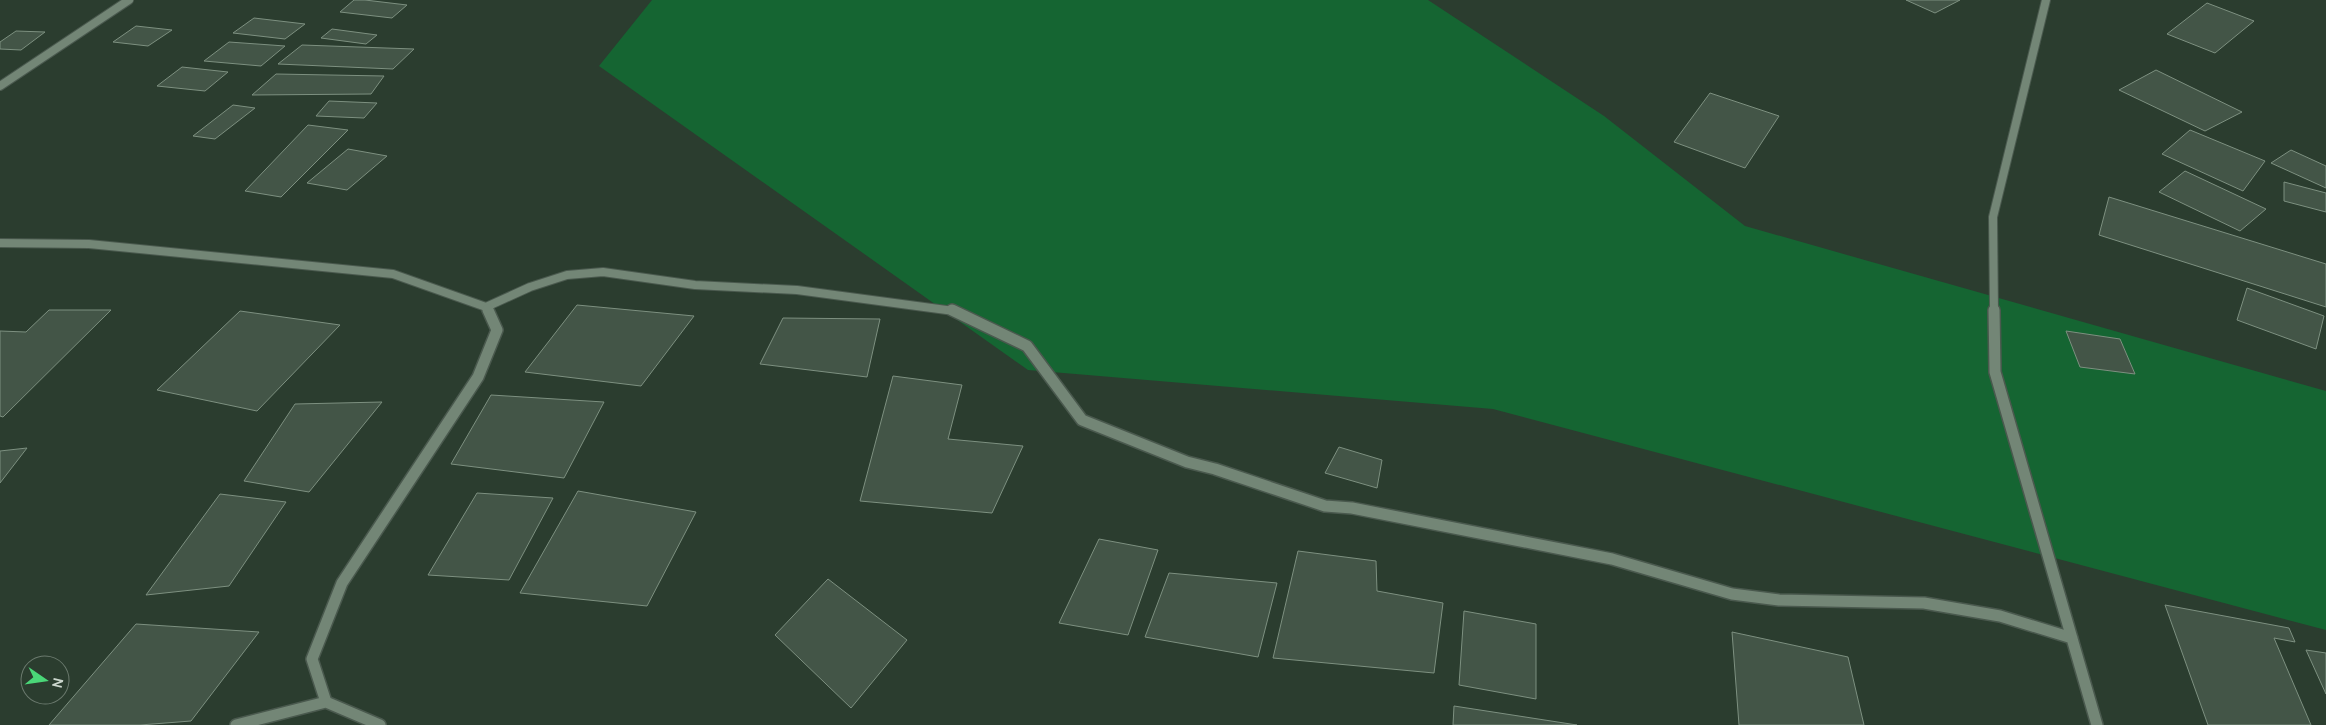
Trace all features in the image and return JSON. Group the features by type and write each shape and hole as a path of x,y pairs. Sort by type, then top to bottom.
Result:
{"street":[{"path":"0,86 129,0"},
{"path":"2046,0 1994,216 1995,372 2097,725"},
{"path":"0,243 89,244 393,274 486,307 530,287 568,275 603,272 695,285 796,290 949,309 1027,346 1082,420 1187,462 1215,469 1325,506 1352,508 1612,559 1732,594 1779,600 1860,600 1924,603 2000,616 2072,638"},
{"path":"326,702 312,659 342,583 478,377 496,330 486,307"},
{"path":"236,725 326,702 380,725"}],"green space":[{"path":"652,0 1428,0 1604,116 1745,226 2326,391 2326,630 1493,409 1028,370 599,66"}],"building":[{"path":"354,0 407,5 392,18 340,12"},
{"path":"1906,0 1960,0 1935,13"},
{"path":"2207,3 2254,21 2215,53 2167,34"},
{"path":"254,18 305,24 285,39 233,33"},
{"path":"136,26 172,30 148,46 113,42"},
{"path":"332,29 377,35 366,44 321,38"},
{"path":"16,31 45,32 21,50 0,49 0,42"},
{"path":"229,42 285,46 261,66 204,61"},
{"path":"302,45 414,49 393,69 278,64"},
{"path":"182,67 228,72 205,91 157,86"},
{"path":"2156,70 2242,112 2205,131 2119,90"},
{"path":"276,74 384,76 371,94 252,95"},
{"path":"1710,93 1779,116 1745,168 1674,142"},
{"path":"329,101 377,103 364,118 316,116"},
{"path":"233,105 255,108 215,139 193,136"},
{"path":"308,125 348,130 281,197 245,191"},
{"path":"2190,130 2265,161 2243,191 2162,154"},
{"path":"348,149 387,156 347,190 307,183"},
{"path":"2291,150 2326,166 2326,188 2271,163"},
{"path":"2185,171 2266,209 2240,231 2159,192"},
{"path":"2284,182 2326,193 2326,212 2284,201"},
{"path":"2109,197 2326,264 2326,307 2099,235"},
{"path":"2247,288 2324,316 2316,349 2237,320"},
{"path":"577,305 694,316 641,386 525,372"},
{"path":"49,310 111,310 3,417 0,416 0,331 26,332"},
{"path":"240,311 340,325 257,411 157,390"},
{"path":"783,318 880,319 867,377 760,364"},
{"path":"2066,331 2120,339 2135,374 2080,367"},
{"path":"893,376 962,385 948,439 1023,446 992,513 860,501"},
{"path":"491,395 604,402 564,478 451,464"},
{"path":"382,402 309,492 244,481 295,404"},
{"path":"1339,447 1382,460 1377,488 1325,473"},
{"path":"27,448 0,483 0,451"},
{"path":"578,491 696,512 647,606 520,593"},
{"path":"477,493 553,498 509,580 428,575"},
{"path":"220,494 286,502 229,586 146,595"},
{"path":"1099,539 1158,550 1128,635 1059,623"},
{"path":"1298,551 1376,561 1377,591 1443,603 1434,673 1273,658"},
{"path":"1169,573 1277,583 1258,657 1145,637"},
{"path":"828,579 907,640 851,708 775,635"},
{"path":"2165,605 2289,628 2295,642 2274,638 2311,725 2208,725"},
{"path":"1464,611 1536,624 1536,699 1459,685"},
{"path":"136,624 259,632 191,721 140,725 49,725 66,705 70,705 70,701"},
{"path":"1732,632 1848,657 1864,725 1739,725"},
{"path":"2306,650 2326,653 2326,694"},
{"path":"1454,706 1577,725 1453,725"}]}
